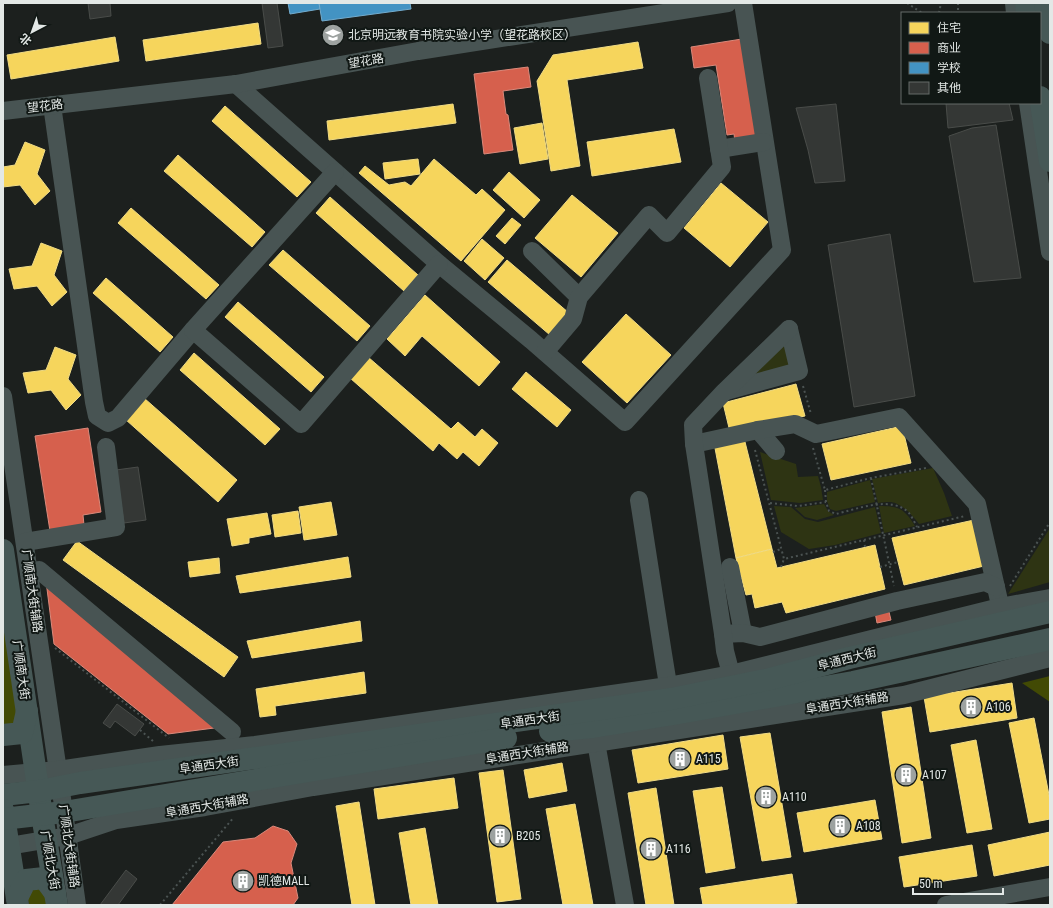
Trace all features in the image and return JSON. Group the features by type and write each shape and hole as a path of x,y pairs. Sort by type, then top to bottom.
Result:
{"main road":[{"path":"1045,3 1050,33"},
{"path":"1041,103 1050,161"},
{"name":"广顺南大街","path":"3,550 42,815"},
{"name":"阜通西大街","path":"3,816 42,815 64,812 536,733 594,734 671,700 770,679 1002,615 1050,612"},
{"name":"阜通西大街","path":"3,795 38,781 59,778 671,700 853,682 1050,639"},
{"path":"3,735 22,733 27,711"},
{"name":"广顺北大街","path":"42,815 56,899"},
{"path":"3,816 6,846 17,902"},
{"path":"17,902 26,880 44,878 56,899"}],"street":[{"name":"望花路","path":"3,111 236,84 418,51 728,3"},
{"path":"236,84 440,264 545,352 625,422 782,250 743,3"},
{"path":"545,352 573,319 579,297 649,214 667,233 722,167 708,78"},
{"path":"1028,104 1050,252"},
{"path":"52,105 91,386 97,416 108,423 118,418 193,330 336,172"},
{"path":"719,149 764,142"},
{"path":"532,252 579,297"},
{"path":"193,330 301,424 440,264"},
{"path":"724,392 799,371 789,329 724,392 694,425 743,633"},
{"name":"广顺南大街辅路","path":"3,396 59,778"},
{"path":"698,443 795,424 812,433 899,417 977,504 972,515 1003,586 1002,615"},
{"path":"754,431 776,451"},
{"path":"698,443 725,651 731,674"},
{"path":"25,542 116,527 106,447"},
{"path":"639,500 671,700 731,674 1002,615 1050,598"},
{"path":"29,572 39,570 232,732"},
{"path":"723,634 743,633 760,637 897,601 985,582 1003,586"},
{"name":"阜通西大街辅路","path":"6,846 68,836 116,820 205,808 594,734 904,695 1050,658"},
{"path":"594,734 625,905"},
{"path":"3,775 38,781"},
{"name":"广顺北大街辅路","path":"59,778 77,905"},
{"path":"946,905 1050,887"}],"path":[{"path":"907,3 920,12"},
{"path":"799,371 825,490 826,502 830,511 836,514 877,504 888,504 904,509 910,514 917,527"},
{"path":"754,431 769,503 784,559 781,567"},
{"path":"825,490 871,478 942,465"},
{"path":"871,478 897,601"},
{"path":"769,503 798,506 826,502"},
{"path":"958,523 972,515"},
{"path":"784,559 972,515"},
{"path":"1003,586 1050,522"},
{"path":"908,529 908,534"},
{"path":"864,540 865,547"},
{"path":"773,552 781,549"},
{"path":"880,567 898,562"},
{"path":"50,645 172,740"},
{"path":"140,730 156,743"},
{"path":"160,905 238,812"}],"green space":[{"path":"787,335 795,368 736,385"},
{"path":"760,452 796,464 798,477 818,476 823,500 800,503 771,500"},
{"path":"933,468 952,516 919,524 903,507 891,502 878,503 872,479"},
{"path":"870,480 875,502 836,511 830,509 827,501 827,492"},
{"path":"824,504 828,511 834,515 817,520 805,517 795,508"},
{"path":"774,506 791,507 805,519 818,522 875,507 881,533 835,545 809,549 781,532"},
{"path":"879,506 900,509 907,515 915,526 884,533"},
{"path":"1050,528 1050,582 1008,594"},
{"path":"3,610 20,721 16,727 3,724"},
{"path":"1050,676 1050,702 1022,683"},
{"path":"39,882 48,905 29,905 26,890"}],"building: 住宅":[{"path":"258,23 261,44 146,61 143,40"},
{"path":"115,37 119,61 11,79 7,55"},
{"path":"638,42 643,68 567,80 580,166 551,171 537,81 553,55"},
{"path":"453,104 456,123 329,140 327,121"},
{"path":"225,106 311,182 297,197 212,121"},
{"path":"542,123 548,159 520,164 514,128"},
{"path":"674,129 681,162 592,176 587,142"},
{"path":"25,142 45,150 37,174 50,191 35,205 20,185 3,187 3,167 15,165"},
{"path":"178,155 265,232 252,247 164,171"},
{"path":"418,159 420,174 385,179 383,163"},
{"path":"434,159 476,195 482,189 505,210 461,261 359,173 365,166 389,185 405,182 411,186"},
{"path":"509,172 540,200 524,218 493,190"},
{"path":"721,183 768,222 730,267 684,228"},
{"path":"572,195 618,233 581,277 535,238"},
{"path":"330,197 418,275 404,291 316,213"},
{"path":"131,208 219,285 206,299 118,223"},
{"path":"512,218 521,225 505,244 496,236"},
{"path":"482,239 504,258 485,280 464,261"},
{"path":"41,243 62,251 54,275 67,292 52,306 37,286 14,289 9,269 32,266"},
{"path":"283,250 370,326 357,341 269,265"},
{"path":"507,260 569,313 550,335 488,282"},
{"path":"106,278 173,337 160,352 93,293"},
{"path":"425,295 500,362 479,386 422,336 405,356 387,339"},
{"path":"238,302 324,377 311,392 225,317"},
{"path":"626,314 671,355 627,403 582,362"},
{"path":"55,347 76,355 68,379 81,395 66,410 51,390 28,393 23,373 46,370"},
{"path":"194,353 280,429 265,445 180,370"},
{"path":"368,357 451,429 458,422 475,437 482,429 498,443 479,466 463,452 457,459 439,443 433,451 350,378"},
{"path":"526,372 571,410 557,427 512,389"},
{"path":"796,384 805,416 730,432 723,403"},
{"path":"144,398 237,480 218,502 125,419"},
{"path":"902,426 911,463 831,480 822,444"},
{"path":"744,438 772,549 736,558 714,443"},
{"path":"331,502 337,535 304,540 299,507"},
{"path":"298,511 301,533 275,537 272,515"},
{"path":"267,513 271,534 249,538 249,543 232,546 227,519"},
{"path":"974,520 984,566 904,585 892,538"},
{"path":"77,541 238,657 224,677 63,560"},
{"path":"875,545 885,589 786,613 782,602 755,608 752,594 746,595 736,558 772,549 777,568"},
{"path":"348,557 351,577 240,593 236,576"},
{"path":"219,558 220,573 190,577 188,562"},
{"path":"360,621 362,641 252,658 247,641"},
{"path":"364,672 366,693 275,706 276,715 260,717 256,689"},
{"name":"A106","path":"1012,683 1017,718 930,732 924,697"},
{"name":"A107","path":"911,707 931,838 902,843 882,712"},
{"path":"1034,718 1050,800 1050,819 1029,823 1009,723"},
{"name":"A110","path":"770,733 791,857 762,861 740,737"},
{"name":"A115","path":"723,735 728,769 638,783 632,750"},
{"path":"976,740 992,829 967,833 951,745"},
{"path":"562,763 567,791 529,798 524,770"},
{"name":"B205","path":"503,770 521,899 497,902 479,773"},
{"path":"454,778 458,808 378,819 374,789"},
{"path":"722,787 735,868 706,873 693,791"},
{"name":"A116","path":"656,788 674,905 646,905 628,793"},
{"name":"A108","path":"875,800 882,839 804,852 797,813"},
{"path":"359,802 375,905 352,905 336,806"},
{"path":"575,804 593,905 563,905 546,809"},
{"path":"425,828 438,905 411,905 399,833"},
{"path":"1050,832 1050,865 994,876 988,845"},
{"path":"972,845 977,876 904,887 899,857"},
{"path":"792,874 797,903 785,905 703,905 700,888"}],"building: 商业":[{"path":"742,39 758,139 735,142 734,134 727,135 716,65 694,68 691,47"},
{"path":"528,67 531,87 503,91 513,150 484,154 474,74"},
{"path":"88,428 101,512 83,515 84,525 50,531 35,436"},
{"path":"46,581 222,727 168,734 54,644"},
{"path":"888,608 891,620 877,623 875,612"},
{"name":"凯德MALL","path":"273,826 288,831 297,844 291,863 298,898 293,905 172,905 223,842 255,838"}],"building: 学校":[{"path":"288,3 319,3 320,9 290,14"},
{"path":"319,3 410,3 411,9 322,21"}],"building: 其他":[{"path":"88,3 110,3 111,16 90,19"},
{"path":"262,3 277,3 283,46 268,48"},
{"path":"836,104 845,181 815,183 808,150 796,108"},
{"path":"946,104 1009,104 1013,120 948,128"},
{"path":"996,125 1021,278 974,282 949,136 972,128"},
{"path":"890,234 915,396 854,407 828,245"},
{"path":"138,467 146,520 124,523 116,470"},
{"path":"117,704 144,724 135,736 115,721 110,728 103,723"},
{"path":"126,870 137,879 118,905 100,905"}],"place":[{"name":"北京明远教育书院实验小学（望花路校区）","path":"333,35"},
{"name":"A106","path":"971,707"},
{"name":"A115","path":"680,759"},
{"name":"A107","path":"906,775"},
{"name":"A110","path":"766,797"},
{"name":"A108","path":"840,826"},
{"name":"B205","path":"500,836"},
{"name":"A116","path":"651,849"},
{"name":"凯德MALL","path":"243,881"}]}
